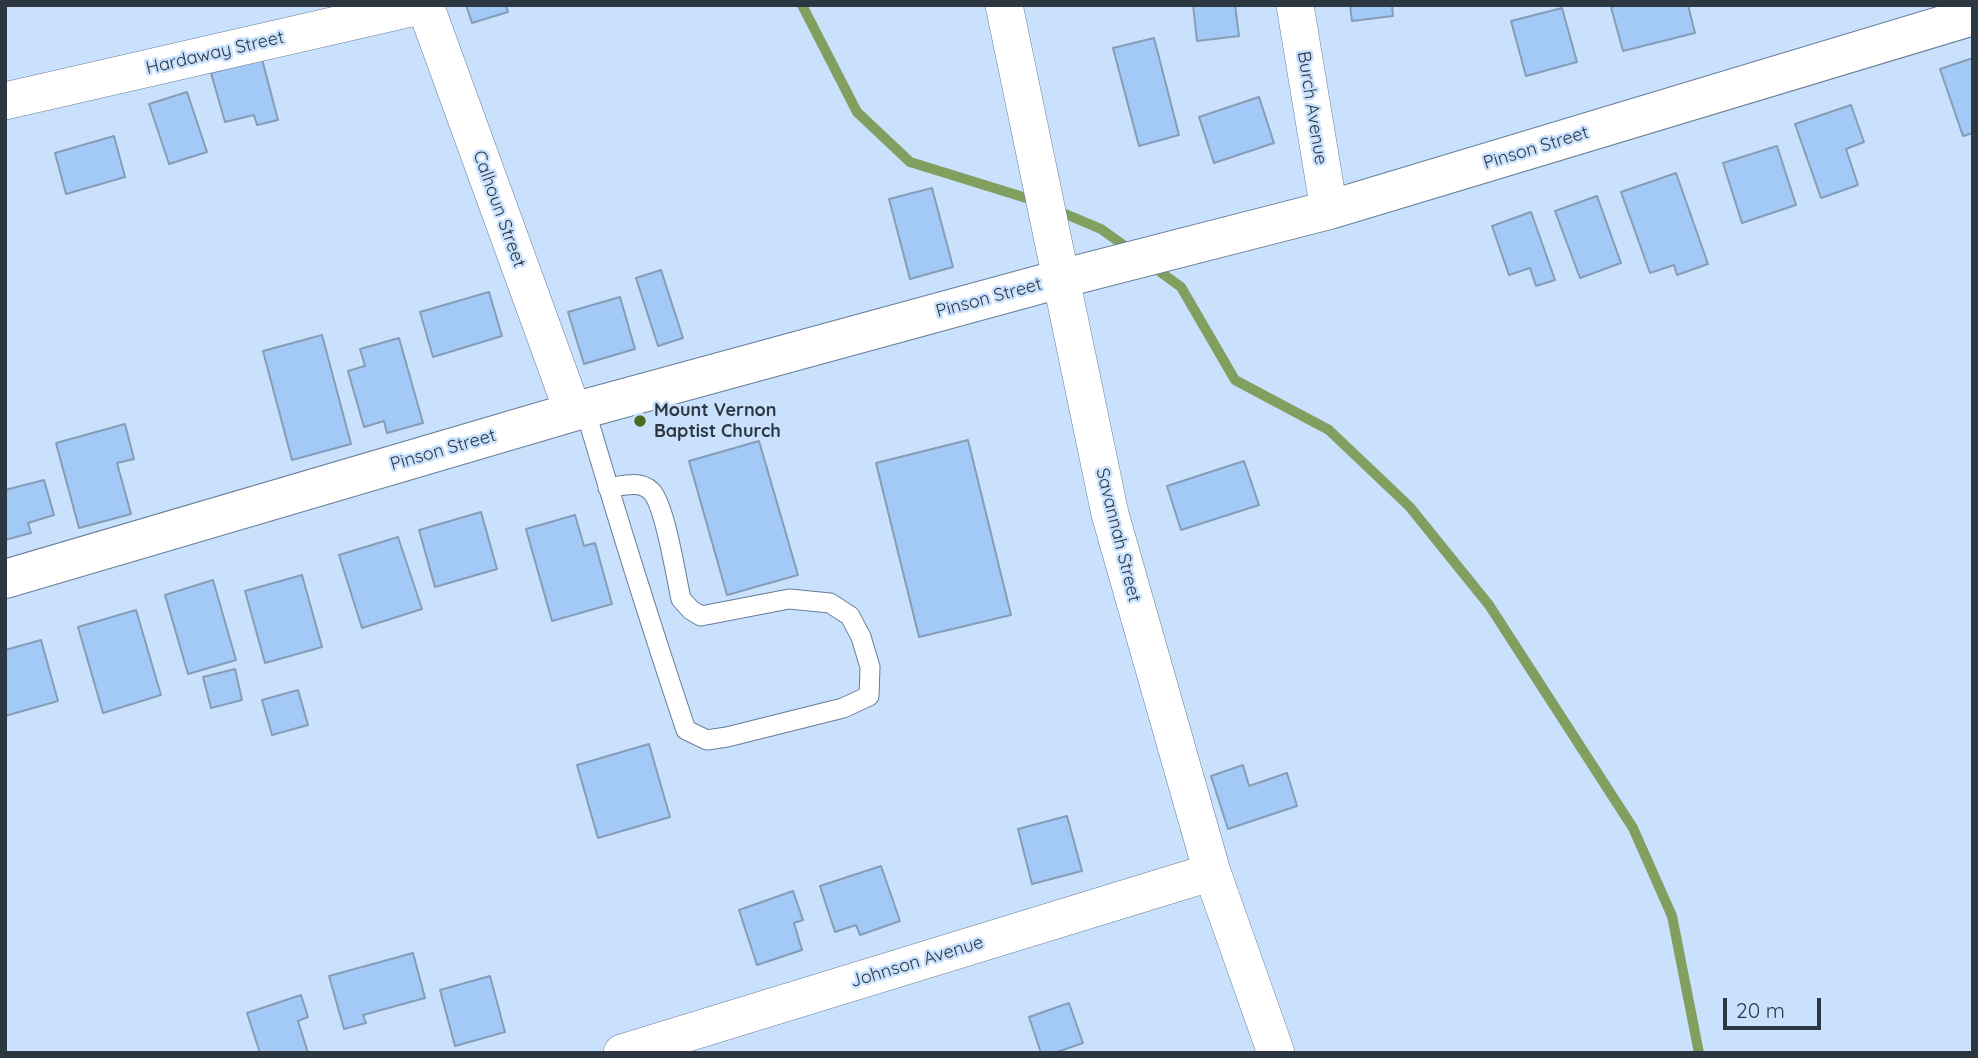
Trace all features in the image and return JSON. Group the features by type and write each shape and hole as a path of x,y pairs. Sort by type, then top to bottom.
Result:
{"street":[{"name":"Hardaway Street","path":"5,100 425,5"},
{"name":"Calhoun Street","path":"425,5 579,411"},
{"name":"Savannah Street","path":"1004,5 1110,514 1212,872 1276,1053"},
{"name":"Burch Avenue","path":"1295,5 1329,210"},
{"name":"Pinson Street","path":"5,579 579,411 1060,279 1329,210 1973,16"},
{"name":"Johnson Avenue","path":"622,1053 1212,872"}],"lane":[{"path":"579,411 608,488 686,730 707,740 727,737 843,708 869,696 870,667 861,637 850,616 830,603 789,599 701,616 681,599 660,506 651,491 636,484 608,488"}],"building":[{"path":"466,5 506,5 508,12 472,23"},
{"path":"1193,5 1235,5 1239,36 1197,41"},
{"path":"1350,5 1392,5 1393,16 1352,21"},
{"path":"1688,5 1695,33 1623,51 1611,7"},
{"path":"1562,8 1577,62 1526,76 1511,21"},
{"path":"1154,38 1179,135 1139,146 1113,48"},
{"path":"1973,58 1973,133 1963,136 1940,69"},
{"path":"262,59 278,120 257,125 254,115 225,122 211,73"},
{"path":"187,92 207,152 169,164 149,104"},
{"path":"1259,97 1274,143 1214,163 1199,117"},
{"path":"1851,105 1864,142 1846,149 1858,185 1821,198 1795,124"},
{"path":"114,136 125,177 66,194 55,153"},
{"path":"1777,146 1796,205 1742,223 1723,163"},
{"path":"1676,173 1708,264 1677,275 1674,265 1650,273 1621,192"},
{"path":"932,188 953,267 910,279 889,199"},
{"path":"1597,196 1621,263 1580,278 1555,211"},
{"path":"1531,212 1555,280 1536,286 1530,268 1509,275 1492,226"},
{"path":"661,270 683,338 658,346 636,278"},
{"path":"489,292 502,336 433,357 420,312"},
{"path":"620,297 635,349 584,364 568,312"},
{"path":"322,335 351,444 292,460 263,351"},
{"path":"399,338 423,423 387,433 384,421 364,427 348,371 365,366 360,349"},
{"path":"125,424 134,459 117,463 131,514 79,528 56,443"},
{"path":"968,440 1011,615 919,637 876,463"},
{"path":"759,441 798,575 727,595 689,461"},
{"path":"1244,461 1259,505 1181,530 1167,486"},
{"path":"44,480 54,515 28,523 31,533 5,540 5,490"},
{"path":"481,512 497,569 435,587 419,530"},
{"path":"575,515 584,546 595,543 612,604 552,621 526,529"},
{"path":"398,537 422,609 362,628 339,555"},
{"path":"302,575 322,647 265,663 245,591"},
{"path":"213,580 236,660 188,674 165,595"},
{"path":"136,610 161,695 103,713 78,627"},
{"path":"41,640 58,701 5,716 5,650"},
{"path":"235,669 242,700 211,708 203,677"},
{"path":"298,690 308,725 272,735 262,700"},
{"path":"649,744 670,817 598,838 577,765"},
{"path":"1243,765 1249,786 1287,773 1297,806 1228,829 1211,776"},
{"path":"1067,816 1082,871 1032,884 1018,829"},
{"path":"881,866 900,921 860,935 856,925 835,932 820,886"},
{"path":"793,891 803,920 794,923 802,950 757,965 739,910"},
{"path":"413,953 425,998 363,1015 366,1023 344,1029 329,976"},
{"path":"490,976 505,1032 455,1046 440,990"},
{"path":"301,995 308,1017 298,1021 308,1053 260,1053 247,1013"},
{"path":"1069,1003 1083,1043 1054,1053 1041,1053 1029,1017"}],"waterway":[{"path":"802,5 857,112 910,162 1036,201"},
{"path":"1056,210 1101,229 1129,249"},
{"path":"1152,266 1181,287 1235,380 1329,430 1409,506 1489,605 1633,828 1672,916 1699,1053"}],"place":[{"name":"Mount Vernon Baptist Church","path":"640,421"}]}
